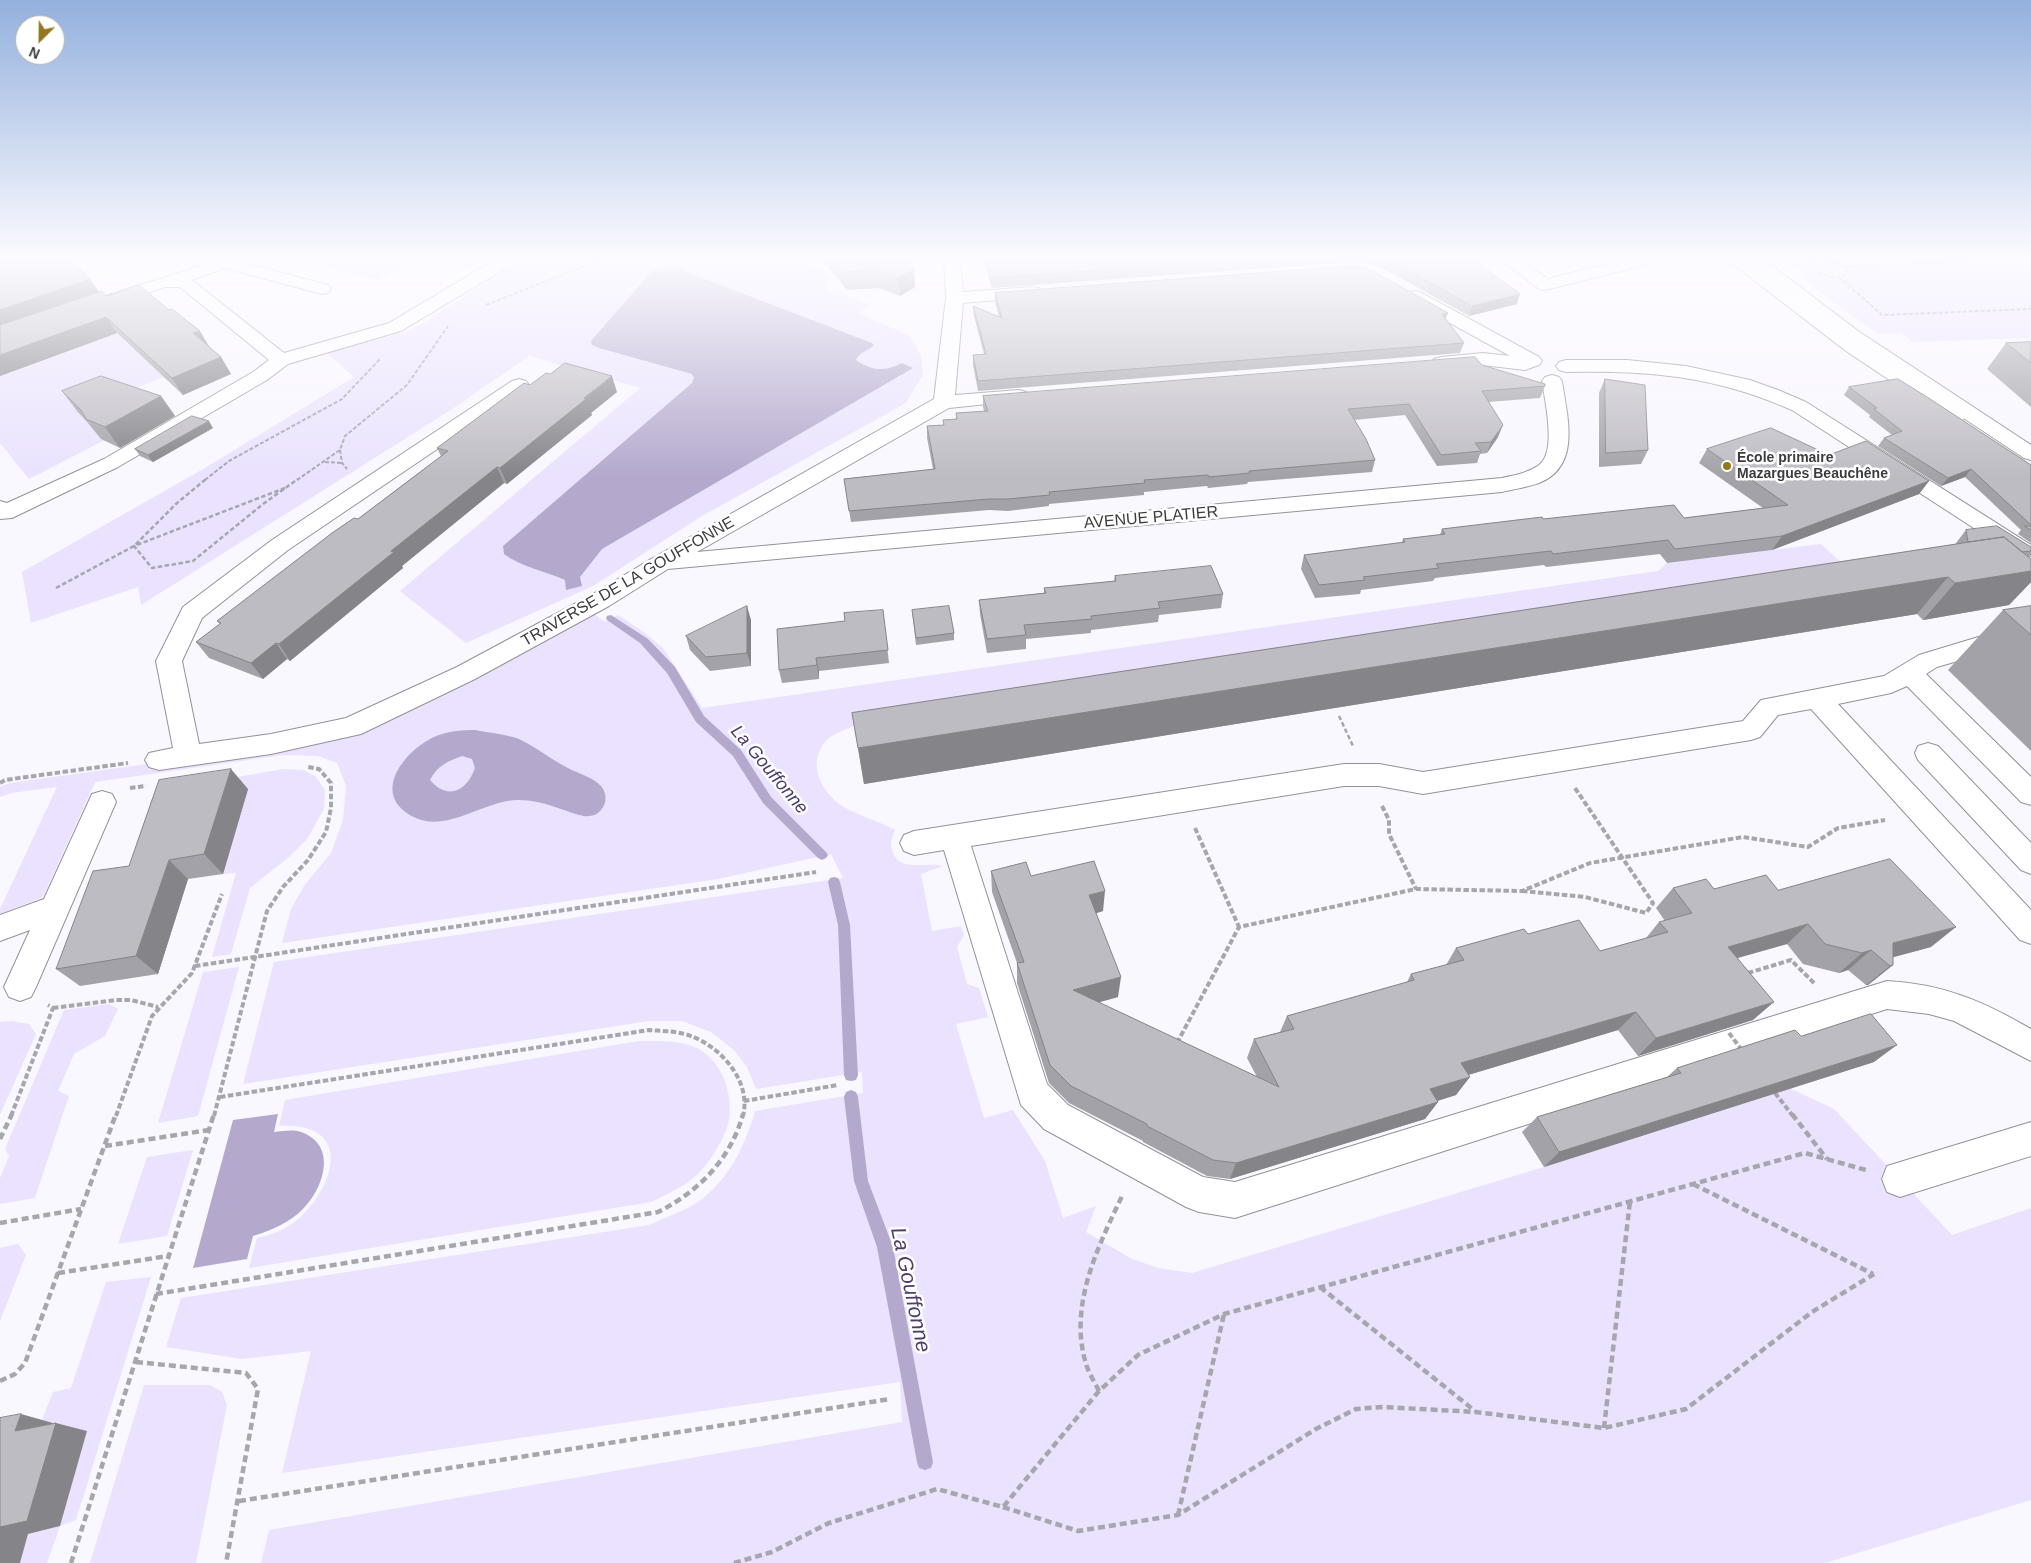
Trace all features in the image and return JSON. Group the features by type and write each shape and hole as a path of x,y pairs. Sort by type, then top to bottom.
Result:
{"street":[{"path":"245,331 281,360"},
{"path":"1,512 111,463 260,376 281,360 382,331"},
{"path":"951,331 944,402 1038,395"},
{"path":"1475,331 1530,363"},
{"path":"1832,331 2031,467"},
{"path":"1846,331 2031,454"},
{"path":"1427,364 1483,359 1530,363"},
{"path":"1530,363 1531,373 1536,377 1559,374 1592,365 1668,369 1717,376 1772,392 1799,406 2028,550"},
{"name":"AVENUE PLATIER","path":"659,564 1502,485 1532,478 1548,469 1557,456 1559,374"},
{"path":"188,755 168,661 192,613 280,545 519,385"},
{"name":"TRAVERSE DE LA GOUFFONNE","path":"159,760 271,744 352,727 466,673 601,600 659,564 944,402"},
{"path":"914,843 1344,775 1379,775 1423,784 1752,730 1770,707 1891,684 1910,674 1928,661 1984,644 2030,647"},
{"path":"1910,674 2031,794"},
{"path":"1817,698 2031,932"},
{"path":"1928,753 2031,862"},
{"path":"20,987 102,802"},
{"path":"954,837 1033,1094 1056,1117 1199,1194 1235,1200 1887,995 1936,999 1956,1006 1977,1014 2031,1046"},
{"path":"0,928 54,908"},
{"path":"1900,1179 2031,1139"}],"path":[{"path":"351,473 342,463 340,450 345,436 407,385 445,331"},
{"path":"134,546 177,503 229,461 342,399 380,359"},
{"path":"134,546 152,568 193,561 284,488 340,450"},
{"path":"324,462 342,463"},
{"path":"56,588 134,546 284,488"},
{"path":"0,783 5,780 159,760"},
{"path":"1557,761 1621,858 1659,910"},
{"path":"71,1563 220,1097 266,911 308,860 326,832 331,808 331,782 319,769 303,766"},
{"path":"102,802 117,790 156,785"},
{"path":"1183,800 1239,927"},
{"path":"1522,890 1590,863 1743,837 1808,847 1838,828 1924,814"},
{"path":"195,966 816,872"},
{"path":"1239,927 1416,889 1522,890 1585,897 1646,912 1653,903"},
{"path":"0,1381 15,1374 26,1363 152,1016 159,1007 187,982 195,966 222,894"},
{"path":"1174,1050 1239,927"},
{"path":"1746,974 1791,960 1817,986"},
{"path":"20,987 53,1008 116,1000 131,1000 159,1007"},
{"path":"0,1139 7,1127 53,1008"},
{"path":"1727,1025 1729,1033 1746,1056"},
{"path":"156,1294 658,1212 688,1196 715,1169 734,1138 741,1120 744,1101 738,1077 725,1059 704,1042 679,1031 649,1030 220,1097"},
{"path":"744,1101 838,1085"},
{"path":"1770,1086 1827,1159"},
{"path":"105,1146 209,1130"},
{"path":"1003,1506 1099,1391 1138,1355 1224,1314 1805,1153 1900,1179"},
{"path":"1099,1391 1086,1366 1082,1345 1081,1313 1088,1278 1101,1240 1139,1162"},
{"path":"734,1563 772,1552 829,1523 937,1489 1003,1506 1078,1531 1178,1516 1316,1429 1356,1408 1383,1407 1476,1412 1604,1428 1686,1409 1812,1312 1874,1274 1693,1184"},
{"path":"1604,1428 1630,1201"},
{"path":"0,1223 81,1209"},
{"path":"58,1273 168,1256"},
{"path":"1320,1287 1476,1412"},
{"path":"1178,1516 1224,1314"},
{"path":"136,1362 246,1373 258,1389 239,1501 226,1563"},
{"path":"239,1501 890,1399"}],"shaded area":[{"path":"600,331 840,331 874,345 859,355 856,360 867,366 884,369 902,363 913,368 602,549 580,577 582,586 566,590 565,580 525,566 504,554 503,546 692,383 694,378 692,374 599,348 592,345 591,341"},
{"path":"899,331 910,336 922,358 923,375 906,403 702,516 593,586 466,643 400,591 640,388 529,356 454,408 141,605 138,587 31,623 22,572 205,468 354,377 326,352 406,332"},
{"path":"1874,331 2031,331 2031,338 1912,342 1901,332 1878,334"},
{"path":"116,333 164,377 77,411 105,440 29,479 0,443 0,374"},
{"path":"1821,544 1856,576 855,726 834,735 824,743 819,751 817,769 823,786 842,806 895,830 891,844 893,853 902,863 908,865 943,866 921,874 932,931 961,926 964,935 957,947 967,984 979,988 988,1017 956,1024 984,1118 1013,1110 1045,1161 1063,1218 1096,1206 1086,1232 1132,1259 1158,1268 1192,1273 1544,1167 1789,1088 1834,1109 1952,1235 2031,1208 2031,1500 1825,1563 261,1563 269,1530 902,1422 900,1382 282,1473 311,1351 242,1359 166,1347 181,1298 649,1225 688,1208 712,1190 722,1179 739,1153 755,1111 863,1093 862,1072 756,1089 747,1067 734,1050 711,1032 682,1021 649,1021 243,1084 274,962 843,878 831,854 718,879 282,943 291,909 304,886 331,853 343,820 346,786 337,763 318,756 283,755 95,782 43,897 0,914 0,909 57,787 11,793 0,797 0,787 10,783 284,745 591,612 605,622 618,615 663,648 702,708 1658,571 1667,563"},
{"path":"475,730 519,739 562,765 594,780 601,786 605,795 603,807 596,814 587,816 543,803 515,800 438,822 416,818 402,809 394,799 393,787 395,775 411,753 422,744 439,735 449,732","holes":["462,756 472,759 475,768 472,776 462,787 450,791 443,790 430,780 436,771 448,762"]},
{"path":"284,769 304,770 316,777 325,790 324,809 307,839 289,857 250,888 231,954 212,957 236,873 223,874 178,800 161,790"},
{"path":"239,967 198,1116 158,1123 203,972"},
{"path":"109,1004 118,1009 105,1036 74,1054 58,1091 69,1096 35,1198 0,1204 0,1178 9,1156 5,1149 64,1010"},
{"path":"12,1021 29,1024 36,1034 0,1115 0,1022"},
{"path":"639,1041 679,1043 702,1051 718,1067 727,1086 730,1108 729,1119 722,1140 700,1172 676,1189 651,1202 249,1268 257,1238 279,1231 298,1219 312,1205 329,1173 331,1158 328,1144 318,1134 302,1127 279,1126 285,1100"},
{"path":"278,1114 274,1132 298,1131 313,1138 320,1147 324,1167 317,1190 303,1209 292,1218 273,1229 253,1236 247,1259 193,1268 233,1120"},
{"path":"193,1150 167,1236 118,1244 147,1157"},
{"path":"18,1244 26,1255 0,1321 0,1248"},
{"path":"151,1277 76,1520 60,1526 87,1431 47,1439 53,1422 40,1425 53,1392 71,1388 106,1282"},
{"path":"144,1385 210,1385 222,1392 227,1405 196,1563 90,1563"},
{"path":"60,1526 47,1563 20,1563 28,1534"}],"building":[{"path":"0,331 67,331 0,355"},
{"path":"121,331 200,331 193,333 221,357 172,378"},
{"path":"980,331 1455,331 1464,343 978,381 973,355 986,354"},
{"path":"2031,342 2031,363 2006,343"},
{"path":"1475,357 1482,365 1545,384 1545,386 1482,391 1503,425 1491,442 1475,443 1481,451 1441,455 1409,404 1348,409 1366,439 1375,460 1249,471 1250,473 1209,477 1208,475 1144,480 1145,483 1049,492 1050,495 849,511 844,479 935,469 927,426 944,425 943,420 957,419 956,413 988,411 983,396"},
{"path":"565,363 612,376 500,468 497,467 391,551 394,552 279,644 276,643 251,663 196,642 221,623 217,621 332,533 354,518 358,519 448,451 437,448 524,383 530,385 546,373 550,374"},
{"path":"101,376 161,396 105,427 86,419 81,410 62,391"},
{"path":"1605,379 1645,385 1648,450 1606,453"},
{"path":"1898,379 2031,465 2031,525 1971,469 1948,478 1884,438 1902,431 1874,409 1877,408 1849,387"},
{"path":"192,416 209,421 148,455 135,449"},
{"path":"1771,428 1829,455 1866,441 1929,481 1782,536 1675,549 1668,540 1553,554 1551,551 1436,564 1439,568 1363,577 1365,580 1319,585 1304,555 1405,542 1403,539 1445,534 1442,529 1542,517 1543,519 1674,505 1684,518 1788,505 1707,449"},
{"path":"1997,526 2031,547 2031,551 2022,552 2004,537 1968,542 1966,530"},
{"path":"2004,537 2031,559 2031,571 1955,583 1948,577 858,748 852,713"},
{"path":"1211,566 1223,594 1158,602 1160,608 1091,616 1092,619 1024,625 1026,635 987,639 979,600 1046,593 1044,588 1116,581 1115,576"},
{"path":"747,606 747,653 706,657 686,636"},
{"path":"949,606 954,633 916,638 912,610"},
{"path":"2031,606 2031,635 2003,610"},
{"path":"883,610 888,650 816,658 817,665 779,670 777,629 845,621 844,613"},
{"path":"231,769 204,854 169,860 136,956 56,969 93,871 129,866 159,780"},
{"path":"1890,859 1956,927 1893,943 1893,965 1890,966 1871,950 1862,953 1825,944 1808,924 1728,947 1774,1002 1656,1038 1636,1012 1461,1063 1470,1077 1430,1089 1438,1102 1236,1163 1213,1160 1071,1086 1050,1065 1017,963 1024,962 991,871 1026,862 1031,876 1094,861 1105,891 1089,895 1121,977 1073,990 1279,1087 1254,1039 1294,1029 1287,1016 1414,980 1411,974 1464,960 1456,948 1524,929 1528,934 1579,920 1600,951 1668,932 1659,922 1692,913 1673,888 1706,879 1714,889 1766,875 1778,890"},
{"path":"1871,1014 1897,1045 1559,1152 1537,1117 1681,1073 1677,1068 1795,1030 1801,1036"},
{"path":"21,1414 15,1431 56,1423 27,1521 0,1527 0,1418"}],"waterway":[{"name":"La Gouffonne","path":"611,618 644,641 671,670 700,719 737,753 767,800 822,855"},
{"name":"La Gouffonne","path":"834,882 844,925 851,1075"},
{"name":"La Gouffonne","path":"851,1097 861,1181 885,1247 925,1462"}],"place":[{"name":"École primaire Mazargues Beauchêne","path":"1727,466"}]}
